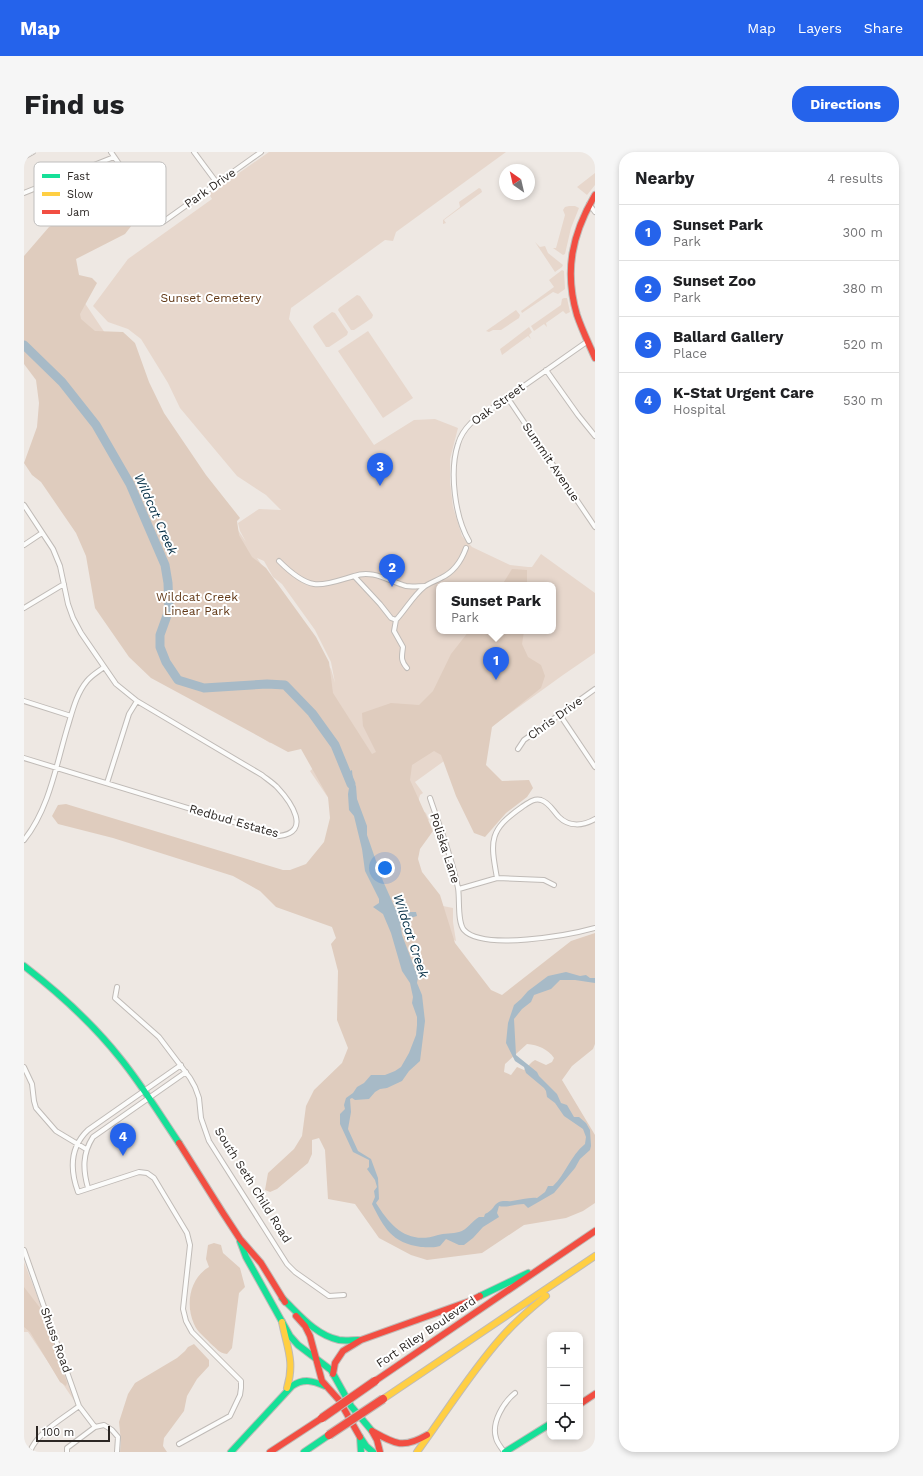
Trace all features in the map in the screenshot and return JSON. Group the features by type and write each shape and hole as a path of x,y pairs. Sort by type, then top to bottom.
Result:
{"main road":[{"path":"595,195 577,229 570,266 571,290 577,316 595,358"},
{"path":"24,966 41,979 86,1021 120,1058 148,1098 238,1237 252,1252 282,1298 308,1331 320,1376 326,1386 339,1400 366,1446 374,1452"},
{"name":"Fort Riley Boulevard","path":"270,1452 595,1231"},
{"path":"238,1237 246,1257 294,1341 328,1368 333,1374 351,1406 372,1432 380,1452"},
{"path":"304,1452 595,1256"},
{"path":"333,1374 335,1362 343,1351 361,1340 470,1301 554,1259"},
{"path":"417,1452 456,1396 501,1338 518,1320 570,1274"},
{"path":"282,1298 323,1334 340,1340 361,1340"},
{"path":"282,1322 284,1336 293,1365 291,1379 286,1390"},
{"path":"231,1452 286,1390 301,1380 314,1381 326,1386"},
{"path":"583,1402 595,1394"},
{"path":"504,1452 547,1426"},
{"path":"372,1432 392,1443 406,1445 415,1443 432,1432"},
{"path":"360,1437 361,1452"}],"street":[{"path":"24,157 33,152"},
{"path":"102,162 114,157 111,152"},
{"path":"194,152 217,183"},
{"name":"Park Drive","path":"166,219 261,152"},
{"name":"Park Drive","path":"114,157 117,162"},
{"path":"24,193 34,189"},
{"path":"589,204 595,212"},
{"name":"Oak Street","path":"469,542 465,535 461,519 455,486 454,462 458,443 463,434 471,423 588,341"},
{"path":"546,370 595,436"},
{"name":"Summit Avenue","path":"507,397 595,527"},
{"name":"Redbud Estates","path":"24,505 53,549 60,566 68,604 73,618 116,684 137,701 262,775 277,787 288,800 296,814 298,822 294,830 287,835 279,836 24,758"},
{"path":"24,545 42,533"},
{"path":"407,668 401,658 403,647 394,631 396,620 416,594 425,586 443,577 462,560 466,548"},
{"path":"279,561 306,582 314,584 321,584 362,573 377,575 414,587 425,586"},
{"path":"354,576 380,604 390,618 396,620"},
{"path":"24,608 64,584"},
{"path":"24,840 32,830 43,809 78,697 86,682 104,667"},
{"name":"Chris Drive","path":"518,749 524,740 595,690"},
{"path":"24,701 71,716"},
{"path":"107,783 129,714 137,701"},
{"path":"560,715 595,767"},
{"name":"Poliska Lane","path":"430,798 450,856 459,889 461,925 464,931 480,938 515,941 535,940 595,928"},
{"path":"497,878 492,844 496,833 506,818 532,801 541,800 547,803 558,816 572,825 581,825 595,819"},
{"path":"459,889 497,878 544,880 554,885"},
{"name":"South Seth Child Road","path":"117,987 115,998 159,1038 186,1072 195,1087 199,1098 201,1118 209,1141 288,1264 294,1272 330,1296 344,1295"},
{"path":"179,1444 230,1416 240,1395 241,1388 241,1381 192,1332 186,1321 183,1309 190,1245 187,1233 154,1178 147,1173 139,1172 78,1192 72,1169 73,1156 77,1144 83,1134 93,1125 181,1065"},
{"path":"24,1067 32,1084 36,1108 56,1131 86,1149"},
{"path":"88,1188 84,1169 86,1149 93,1137 186,1072"},
{"name":"Shuss Road","path":"24,1250 79,1406 95,1427"},
{"path":"504,1452 496,1439 495,1427 507,1400 515,1393"},
{"path":"30,1452 34,1443 42,1434 79,1406"},
{"path":"66,1452 67,1448 95,1427 104,1425 112,1430 118,1437 117,1452"}],"green space":[{"path":"269,152 506,152 396,232 393,241 385,240 291,308 289,319 374,445 414,420 435,419 458,428 450,459 450,482 453,507 462,536 472,547 510,565 528,567 532,567 541,554 595,593 595,653 415,782 423,793 420,795 418,802 429,820 400,840 443,906 453,908 453,922 456,941 410,921 335,848 331,802 310,771 316,766 291,729 270,743 164,676 50,414 24,327 76,290 246,542 240,531 238,523 259,509 281,510 266,495 237,476 180,408 168,383 141,339 128,329 108,322 93,306 128,259 212,199 209,194","holes":["257,558 264,561 273,577 282,584 315,630 331,662 335,683 331,669"]},
{"path":"595,173 595,185 587,195 577,187"},
{"path":"479,188 482,192 444,220 446,223 443,224 443,220 460,207 459,202"},
{"path":"569,206 579,208 571,228 565,254 563,255 553,248 556,248 565,215 563,210 565,207"},
{"name":"Wildcat Creek Linear Park","path":"131,226 125,234 76,259 79,275 92,278 97,283 80,314 81,319 95,331 123,332 135,343 149,382 164,413 206,475 240,518 237,521 239,535 252,557 266,568 316,637 329,662 333,693 372,754 376,752 363,726 362,713 391,703 419,705 433,691 451,654 467,634 524,634 522,644 528,657 541,665 545,676 541,688 492,727 486,765 502,781 529,780 533,788 527,797 506,813 485,837 474,833 456,796 441,755 434,751 412,765 410,780 433,831 420,849 418,859 422,872 440,895 455,943 491,990 502,995 571,941 595,933 595,1044 593,1049 572,1066 562,1080 595,1135 595,1203 583,1211 566,1218 524,1225 482,1253 427,1260 411,1255 379,1238 355,1204 328,1199 325,1150 319,1138 312,1140 312,1154 308,1163 277,1189 270,1192 265,1190 268,1173 294,1149 302,1136 306,1106 314,1090 342,1063 348,1048 337,1020 338,971 331,944 336,938 332,927 276,907 260,891 233,876 113,838 58,824 52,816 58,805 66,804 283,870 290,870 306,864 324,842 330,818 328,797 301,749 288,752 151,678 129,657 95,608 86,556 76,533 41,482 32,475 24,463 37,427 39,403 36,380 24,364 24,256 49,227","holes":["527,1044 539,1046 549,1052 554,1058 552,1062 546,1065 535,1060 524,1070 517,1067 511,1075 504,1072 505,1064"]},
{"path":"535,242 540,247 545,246 548,253 563,265 562,267 555,272"},
{"path":"562,270 564,271 565,289 558,294 553,292 522,313 521,311 554,287 549,280"},
{"path":"357,295 360,296 373,315 372,318 354,330 351,330 338,310"},
{"path":"567,298 570,312 566,314 563,311 546,323 547,327 544,324 534,331 531,326 561,305 562,299"},
{"path":"516,310 520,315 519,318 501,330 486,331"},
{"path":"332,312 335,313 348,332 347,335 329,347 326,347 313,327"},
{"path":"529,327 532,332 529,335 531,339 528,336 502,355 500,349"},
{"path":"368,331 413,398 383,418 338,351"},
{"path":"512,569 527,570 527,582 504,582"},
{"path":"214,1243 221,1245 223,1253 240,1268 245,1287 239,1293 232,1348 227,1354 218,1350 197,1330 191,1316 190,1308 191,1292 197,1278 209,1267 206,1259 208,1245"},
{"path":"24,1262 45,1316 75,1402 28,1332 24,1332"},
{"path":"24,1287 44,1313 67,1383 66,1386 60,1382 30,1332 24,1327"},
{"path":"194,1344 209,1360 209,1366 197,1379 187,1396 184,1411 164,1438 163,1446 167,1452 120,1452 121,1442 119,1422 128,1394 135,1383 177,1358 188,1347"}],"water":[{"path":"352,770 353,782 356,786 357,799 367,826 367,835 383,881 395,908 405,912 416,912 417,916 400,921 402,935 418,977 417,983 422,995 425,1021 420,1061 409,1071 402,1081 387,1088 380,1089 369,1099 350,1099 351,1112 348,1129 358,1151 371,1159 378,1178 379,1199 376,1203 388,1220 401,1232 418,1238 459,1232 479,1217 484,1217 485,1214 499,1202 537,1198 545,1192 548,1186 553,1186 561,1176 585,1144 586,1137 583,1129 564,1116 555,1103 547,1097 544,1088 526,1073 524,1067 515,1061 506,1043 508,1023 514,1005 528,991 548,976 566,972 595,978 595,983 575,980 560,980 551,989 534,995 531,1002 522,1009 514,1019 516,1055 537,1072 539,1076 557,1094 561,1103 567,1105 574,1117 579,1117 586,1123 590,1130 590,1150 580,1159 575,1168 554,1193 528,1208 524,1204 505,1207 499,1206 497,1213 499,1217 483,1227 464,1245 459,1245 446,1239 440,1246 421,1247 403,1242 390,1233 372,1204 375,1197 374,1191 377,1187 375,1180 367,1169 369,1167 369,1160 353,1152 340,1124 340,1114 345,1109 344,1105 346,1098 353,1093 357,1087 364,1083 371,1075 385,1075 401,1067 409,1053 416,1035 417,1025 417,1017 412,1003 413,997 410,983 402,971 391,933 383,914 373,907 379,903 379,899 365,871 362,849 354,816 349,810 349,788 344,775"}],"waterway":[{"name":"Wildcat Creek","path":"24,345 62,382 96,425 130,484 165,565 168,583 169,610 160,635 160,647 166,662 178,680 204,688 267,684 285,685 312,713 335,745 351,784"}],"traffic: fast":[{"path":"24,966 75,1009 110,1045 151,1100 179,1143"},
{"path":"240,1241 246,1257 290,1336 298,1345 331,1370 351,1406 372,1431"},
{"path":"480,1296 528,1273"},
{"path":"282,1298 322,1334 339,1340 358,1340"},
{"path":"231,1452 296,1383 308,1381 325,1386"},
{"path":"505,1452 547,1426"},
{"path":"304,1452 329,1435"},
{"path":"360,1437 366,1446 373,1452"},
{"path":"360,1437 361,1452"}],"traffic: slow":[{"path":"383,1399 595,1256"},
{"path":"417,1452 468,1379 490,1351 506,1332 546,1296"},
{"path":"282,1322 290,1362 287,1388"}],"traffic: jam":[{"path":"595,195 587,210 576,239 572,253 571,268 573,299 577,315 595,358"},
{"path":"179,1143 240,1239 261,1263 285,1302"},
{"path":"375,1381 595,1231"},
{"path":"333,1374 335,1363 343,1351 361,1340 470,1301 480,1296"},
{"path":"296,1316 305,1326 310,1336 322,1381 339,1400 360,1437"},
{"path":"322,1418 375,1381"},
{"path":"583,1402 595,1394"},
{"path":"329,1435 383,1399"},
{"path":"270,1452 322,1418"},
{"path":"372,1431 377,1440 380,1452"},
{"path":"372,1431 393,1442 399,1443 412,1442 427,1435"}],"place":[{"name":"Ballard Gallery","path":"380,486"},
{"name":"Sunset Zoo","path":"392,587"},
{"name":"Sunset Park","path":"496,680"},
{"name":"K-Stat Urgent Care","path":"123,1156"}],"park label":[{"name":"Sunset Cemetery","path":"211,298"}]}
